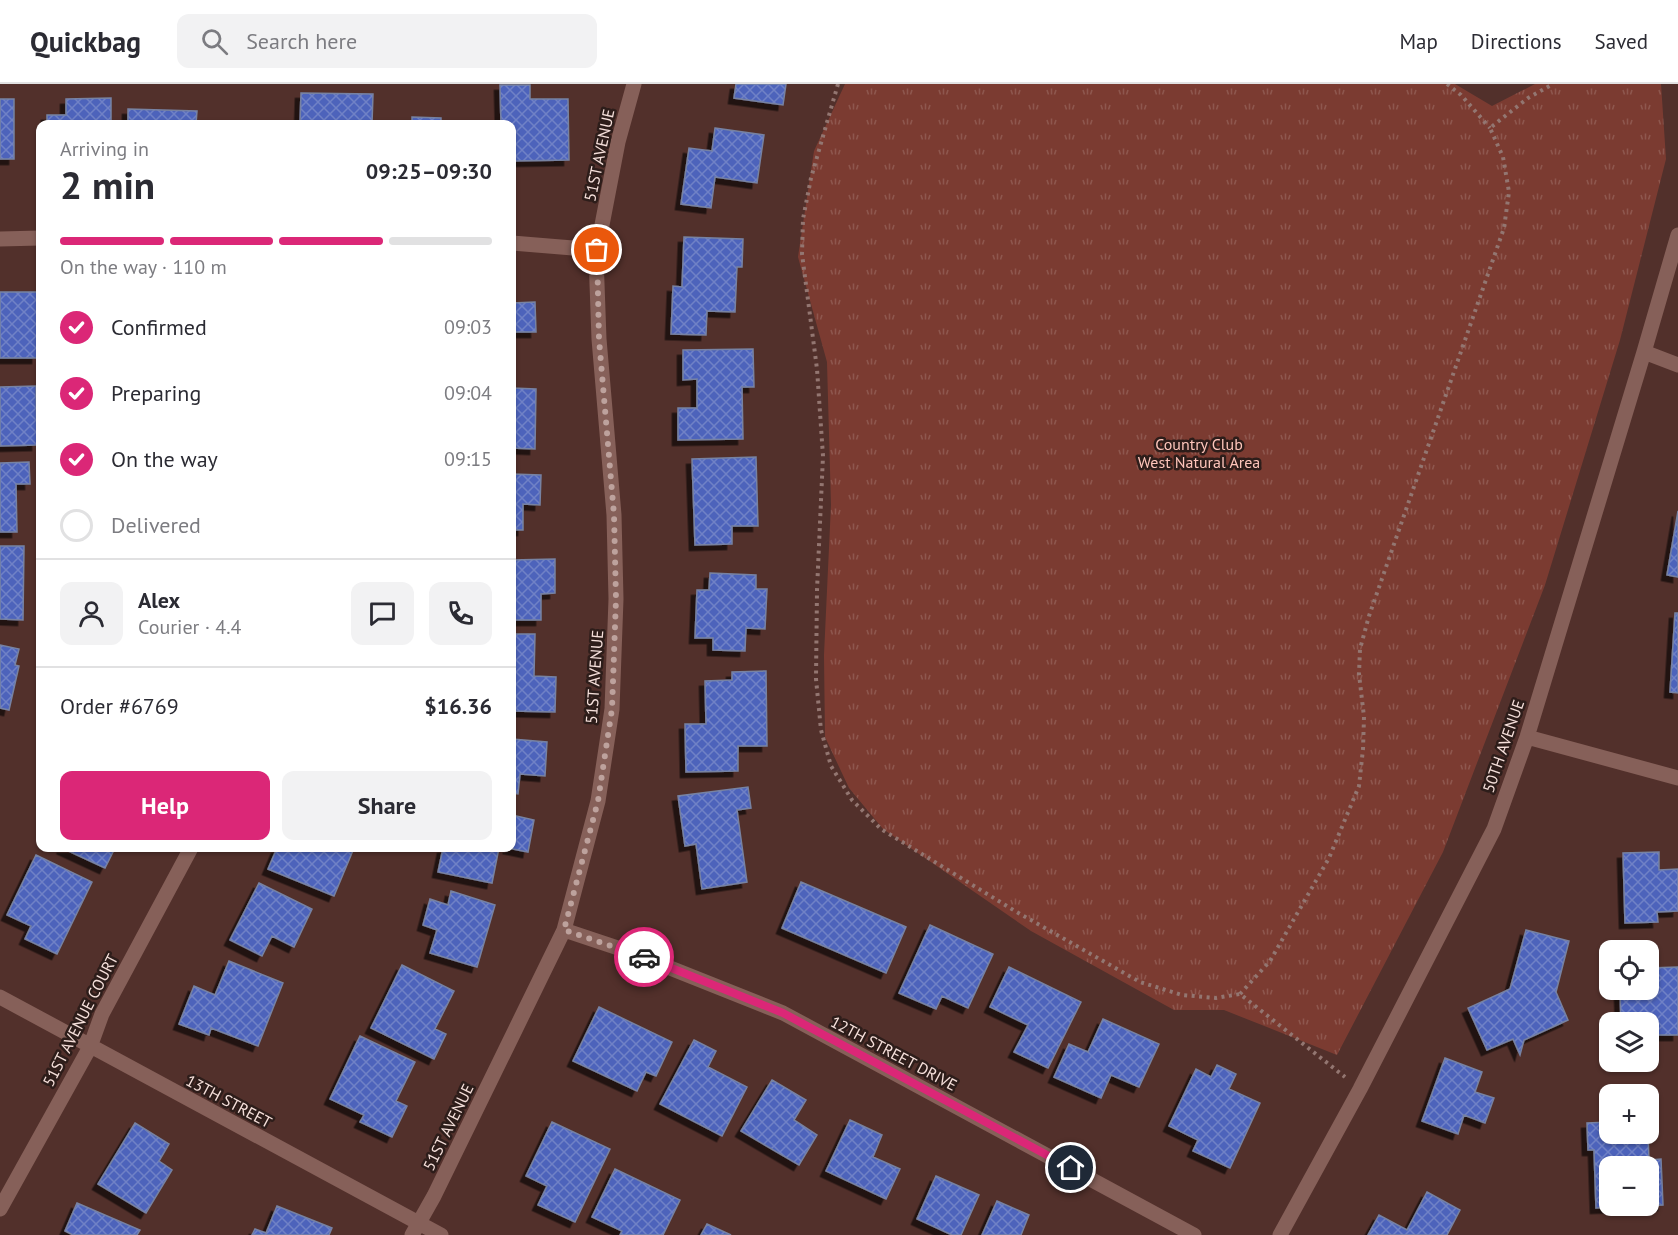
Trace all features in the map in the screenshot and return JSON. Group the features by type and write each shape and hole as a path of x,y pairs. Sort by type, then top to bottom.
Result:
{"street":[{"name":"51ST AVENUE","path":"415,1229 434,1196 564,930 598,801 612,709 616,599 614,515 599,339 597,250 618,142 634,84"},
{"name":"50TH AVENUE","path":"1280,1235 1360,1089 1494,829 1527,737 1678,235"},
{"path":"0,239 36,238"},
{"path":"516,243 597,250"},
{"path":"1644,352 1678,365"},
{"path":"1527,737 1678,778"},
{"name":"51ST AVENUE COURT","path":"0,1209 90,1047 102,1014 189,852"},
{"name":"12TH STREET DRIVE","path":"564,930 630,952 783,1013 1194,1235"},
{"name":"13TH STREET","path":"0,997 415,1229 441,1235"}],"path":[{"path":"838,84 811,178 803,219 802,254 817,369 823,456 816,679 822,730 831,766 852,800 881,830 1015,911 1140,982 1182,995 1216,998 1240,994 1270,961 1323,868 1359,786 1364,717 1359,674 1360,649 1450,379 1504,228 1509,192 1503,157 1490,128 1461,95 1447,84"},
{"path":"1490,128 1528,98 1553,84"},
{"path":"1240,994 1360,1089"}],"green space":[{"name":"Country Club West Natural Area","path":"845,84 1455,84 1492,106 1535,84 1661,84 1666,159 1620,340 1545,585 1443,852 1337,1055 1224,1010 1174,1010 1031,931 883,829 849,788 825,737 824,655 831,505 827,362 798,257 814,151"}],"building":[{"path":"736,84 786,84 783,105 734,98"},
{"path":"500,85 530,85 530,99 568,99 569,160 516,161 516,120 501,120"},
{"path":"301,93 373,94 372,120 300,120"},
{"path":"111,98 111,120 47,120 47,115 66,115 66,99"},
{"path":"0,99 14,99 14,159 0,159"},
{"path":"128,109 197,111 196,120 128,120"},
{"path":"412,117 441,118 441,120 412,120"},
{"path":"715,128 764,135 757,183 715,177 711,208 681,204 689,148 712,151"},
{"path":"684,237 743,239 742,267 737,267 735,312 707,311 706,335 671,334 673,286 682,287"},
{"path":"0,292 36,292 36,358 0,358"},
{"path":"535,302 536,332 516,332 516,303"},
{"path":"753,349 754,387 742,387 743,439 678,440 678,408 697,408 697,379 683,380 683,350"},
{"path":"36,386 36,445 0,446 0,387"},
{"path":"516,388 536,389 535,449 516,448"},
{"path":"756,457 758,526 732,526 732,544 695,545 692,459"},
{"path":"29,462 30,484 16,484 17,532 0,532 0,463"},
{"path":"516,474 541,475 540,505 523,504 523,530 516,530"},
{"path":"1678,511 1678,577 1667,575"},
{"path":"0,546 24,546 23,620 0,619"},
{"path":"555,559 555,593 541,594 541,620 516,620 516,560"},
{"path":"710,573 756,575 756,589 767,589 765,629 746,628 745,651 713,650 713,638 695,638 697,590 709,590"},
{"path":"1675,613 1678,613 1678,693 1670,692"},
{"path":"516,634 535,634 534,676 556,677 555,712 516,711"},
{"path":"0,645 19,649 15,665 19,666 9,710 0,708"},
{"path":"766,671 767,746 738,746 738,771 686,772 685,724 706,724 705,681 732,680 732,672"},
{"path":"516,739 547,742 545,776 520,774 518,794 516,794"},
{"path":"748,787 751,808 737,810 747,882 702,889 696,844 685,846 678,796"},
{"path":"516,816 534,820 528,852 516,850"},
{"path":"71,852 113,852 105,868"},
{"path":"275,852 352,852 334,896 268,869"},
{"path":"442,852 498,852 492,883 438,872"},
{"path":"1659,852 1659,870 1678,869 1678,911 1657,912 1658,922 1625,923 1623,853"},
{"path":"36,855 92,882 57,954 25,939 31,926 7,915"},
{"path":"801,882 906,927 886,973 782,928"},
{"path":"259,883 312,909 294,947 272,936 262,956 230,940"},
{"path":"451,891 495,905 477,967 430,953 437,930 423,925 430,899 448,905"},
{"path":"930,925 993,954 968,1008 942,996 936,1009 899,993"},
{"path":"1526,930 1569,941 1556,992 1568,1020 1524,1040 1520,1055 1513,1039 1487,1050 1468,1008 1510,989"},
{"path":"229,961 283,983 258,1046 211,1028 209,1035 179,1024 194,986 215,995"},
{"path":"402,965 454,991 435,1029 446,1034 434,1059 371,1028"},
{"path":"1009,967 1081,1002 1048,1068 1014,1052 1028,1025 990,1007"},
{"path":"1678,967 1678,1035 1659,1035 1659,1012 1621,1012 1620,1000 1659,1000 1659,968"},
{"path":"599,1007 672,1042 656,1076 646,1072 637,1091 573,1061"},
{"path":"1103,1019 1159,1044 1139,1087 1111,1075 1101,1098 1054,1077 1069,1044 1088,1052"},
{"path":"360,1036 415,1062 396,1101 407,1106 392,1137 360,1122 364,1115 330,1099"},
{"path":"694,1040 716,1051 708,1067 747,1087 722,1136 660,1104"},
{"path":"1445,1058 1482,1072 1475,1092 1494,1098 1485,1123 1464,1115 1458,1134 1422,1121"},
{"path":"1217,1065 1236,1074 1229,1089 1260,1103 1230,1168 1193,1151 1198,1140 1169,1126 1196,1069 1211,1077"},
{"path":"772,1080 806,1100 794,1120 817,1135 799,1165 741,1131"},
{"path":"850,1120 882,1135 873,1157 900,1169 886,1199 826,1171"},
{"path":"552,1122 610,1149 575,1222 538,1205 547,1186 526,1176"},
{"path":"1599,1122 1599,1144 1648,1144 1649,1156 1599,1156 1599,1208 1596,1208 1594,1150 1588,1150 1587,1123"},
{"path":"135,1123 169,1144 159,1161 172,1170 146,1213 98,1184"},
{"path":"1659,1159 1661,1159 1663,1205 1659,1205"},
{"path":"615,1169 680,1200 663,1235 620,1235 622,1231 592,1217"},
{"path":"936,1176 979,1195 961,1235 952,1235 917,1219"},
{"path":"1427,1192 1460,1210 1447,1235 1368,1235 1379,1215 1407,1230"},
{"path":"997,1201 1029,1215 1021,1235 982,1235"},
{"path":"77,1203 140,1230 137,1235 73,1235 65,1231"},
{"path":"277,1206 332,1228 329,1235 252,1235 255,1229 266,1233"},
{"path":"707,1224 731,1235 701,1235"}],"way so far":[{"path":"597,250 599,339 614,515 616,599 612,709 598,801 564,930 644,957"}],"route":[{"path":"644,957 783,1013 1071,1168"}]}
